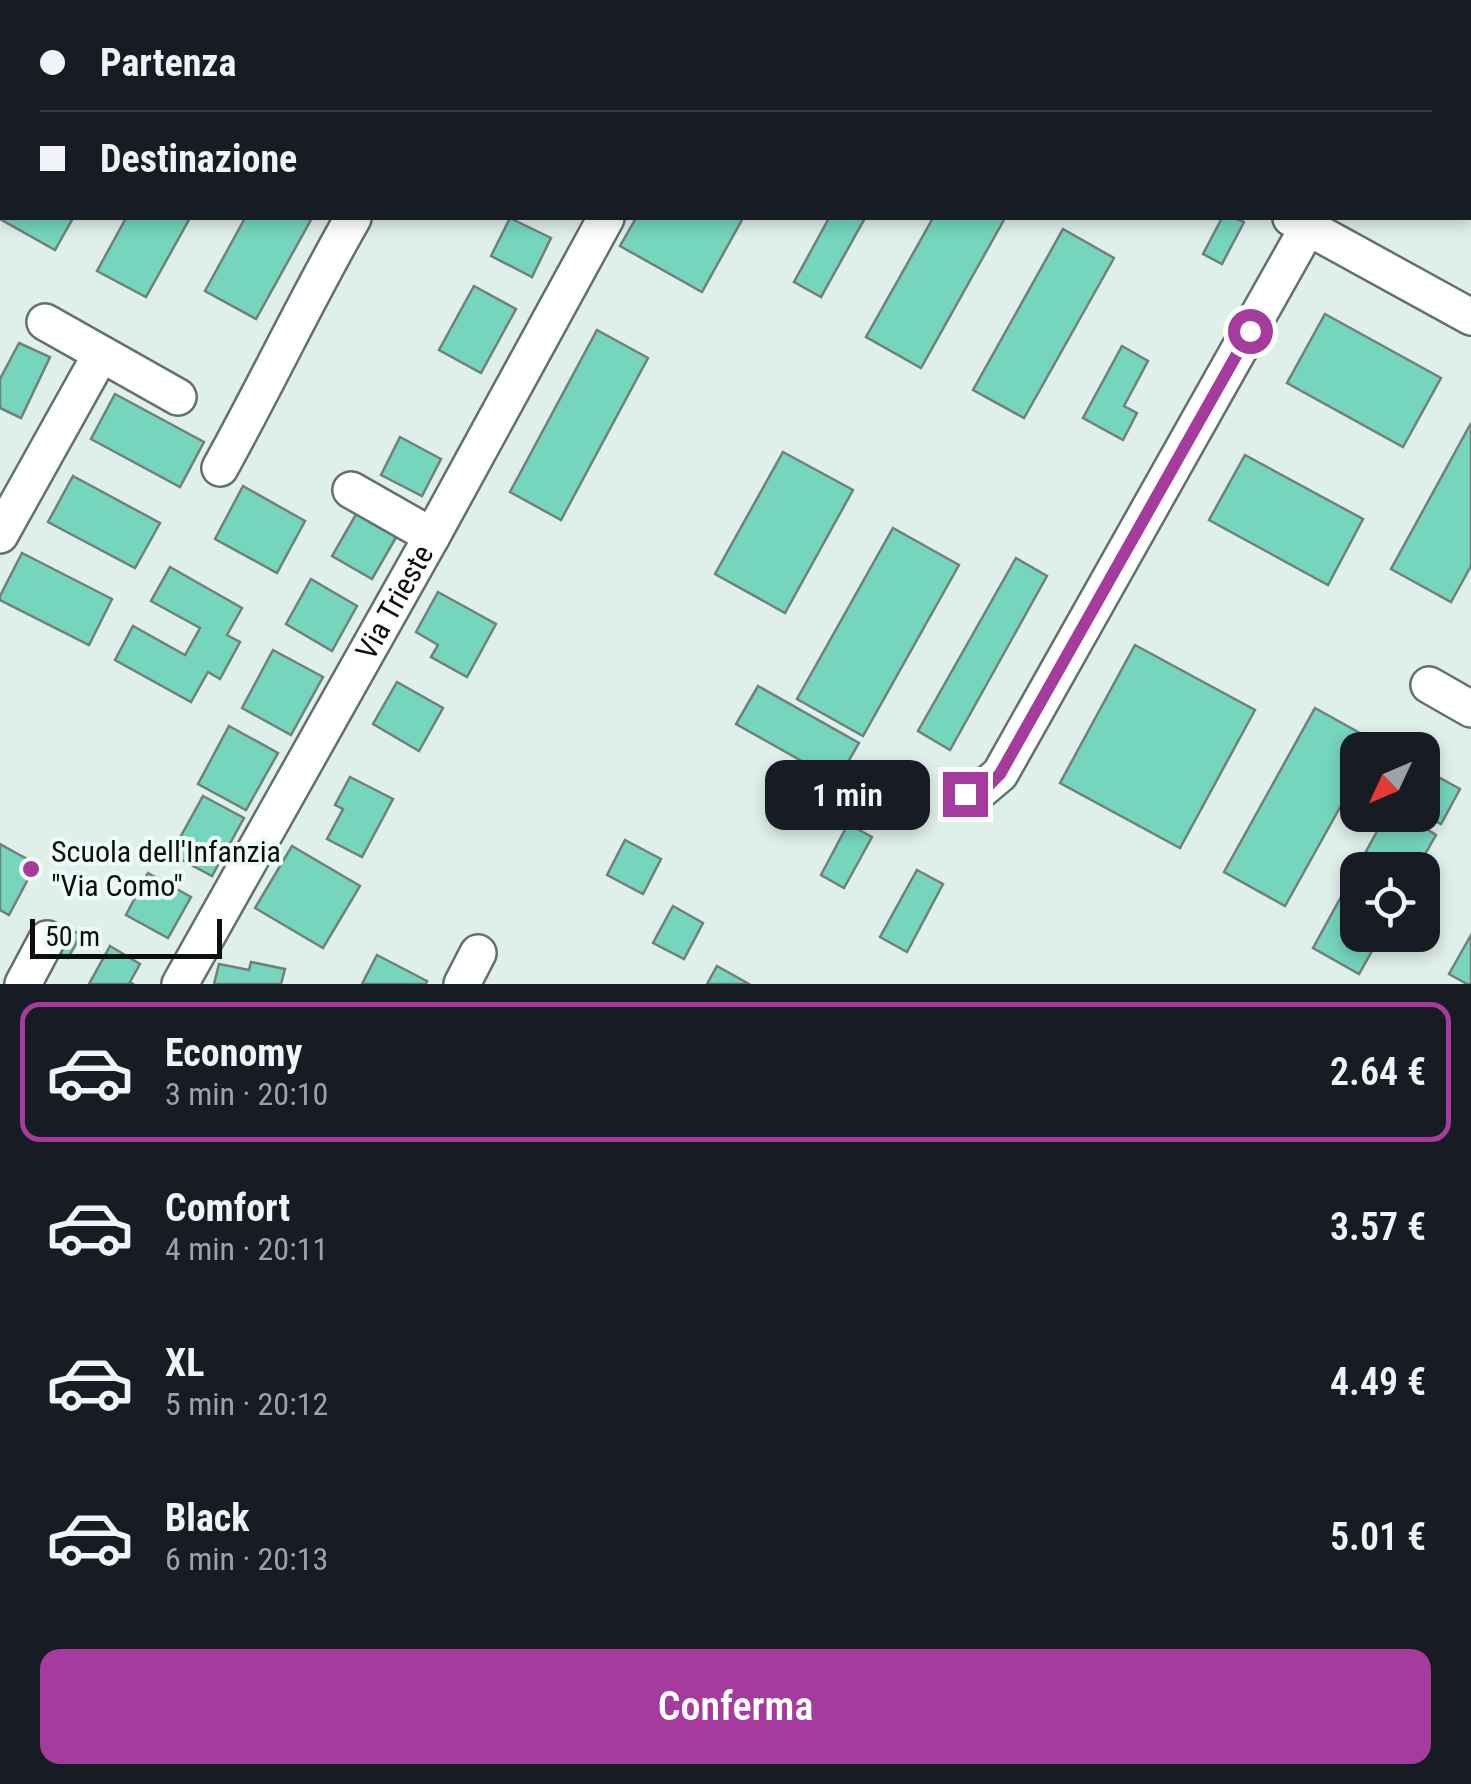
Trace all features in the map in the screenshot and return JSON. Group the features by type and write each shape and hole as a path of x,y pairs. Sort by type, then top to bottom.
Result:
{"street":[{"path":"220,468 351,220"},
{"name":"Via Trieste","path":"180,984 605,220"},
{"path":"965,794 988,786 1000,774 1300,222 1467,305"},
{"path":"45,322 178,397"},
{"path":"0,535 102,354"},
{"path":"352,490 432,536"},
{"path":"1429,685 1471,709"},
{"path":"22,984 47,938"}],"building":[{"path":"2,220 72,220 55,250"},
{"path":"125,220 189,220 146,297 97,271"},
{"path":"244,220 311,220 256,319 205,291"},
{"path":"509,220 551,238 532,277 491,256"},
{"path":"635,220 742,220 702,292 620,246"},
{"path":"828,220 864,220 821,297 794,282"},
{"path":"932,220 1004,220 921,368 866,337"},
{"path":"1221,220 1244,222 1222,264 1203,254"},
{"path":"1063,229 1114,258 1024,418 973,390"},
{"path":"474,286 516,309 481,373 439,350"},
{"path":"1325,314 1441,378 1403,447 1287,383"},
{"path":"597,330 648,358 561,520 510,492"},
{"path":"19,343 50,357 21,418 0,408 0,379"},
{"path":"1122,346 1148,361 1124,406 1137,413 1123,440 1083,418"},
{"path":"115,394 204,442 180,487 91,439"},
{"path":"1471,423 1471,566 1451,602 1391,569"},
{"path":"400,437 441,459 422,496 381,475"},
{"path":"783,452 853,490 785,613 715,574"},
{"path":"1245,455 1363,519 1328,585 1209,520"},
{"path":"73,476 160,523 135,568 48,522"},
{"path":"243,486 305,521 277,573 215,539"},
{"path":"358,511 398,534 372,579 332,556"},
{"path":"893,528 959,565 863,736 797,699"},
{"path":"22,553 112,599 89,645 0,600"},
{"path":"1016,558 1047,576 950,750 918,731"},
{"path":"170,567 242,608 227,635 240,642 220,679 208,672 191,702 115,660 133,626 185,655 200,628 151,601"},
{"path":"311,579 357,606 332,651 286,624"},
{"path":"438,592 496,624 467,677 431,657 438,645 416,632"},
{"path":"1135,645 1255,710 1180,848 1060,783"},
{"path":"273,650 323,677 291,735 242,708"},
{"path":"397,682 443,708 419,751 373,724"},
{"path":"758,686 859,743 837,781 736,724"},
{"path":"1315,708 1358,732 1340,732 1340,807 1285,906 1224,872"},
{"path":"229,726 278,753 246,810 198,784"},
{"path":"350,777 393,799 362,857 327,839 343,809 335,805"},
{"path":"1440,778 1460,789 1440,824"},
{"path":"203,796 244,818 212,876 171,854"},
{"path":"848,824 872,837 844,888 821,875"},
{"path":"1377,832 1436,835 1426,852 1366,852"},
{"path":"625,840 661,859 643,894 607,875"},
{"path":"0,844 36,864 9,915 0,910"},
{"path":"292,846 360,886 323,948 255,908"},
{"path":"917,870 943,884 907,952 880,937"},
{"path":"148,873 191,897 168,938 126,915"},
{"path":"1340,899 1340,952 1371,952 1359,974 1313,948"},
{"path":"673,906 703,923 684,959 653,943"},
{"path":"64,926 81,935 68,958 51,948"},
{"path":"1471,935 1471,984 1467,984 1449,974"},
{"path":"110,946 140,964 130,982 133,984 89,984"},
{"path":"377,955 427,981 426,984 362,984"},
{"path":"251,962 285,969 281,984 214,984 219,964 249,970"},
{"path":"717,966 749,984 707,984"}],"place":[{"name":"Scuola dell'Infanzia \"Via Como\"","path":"31,869"}],"route":[{"path":"965,794 988,786 1000,774 1250,331"}]}
